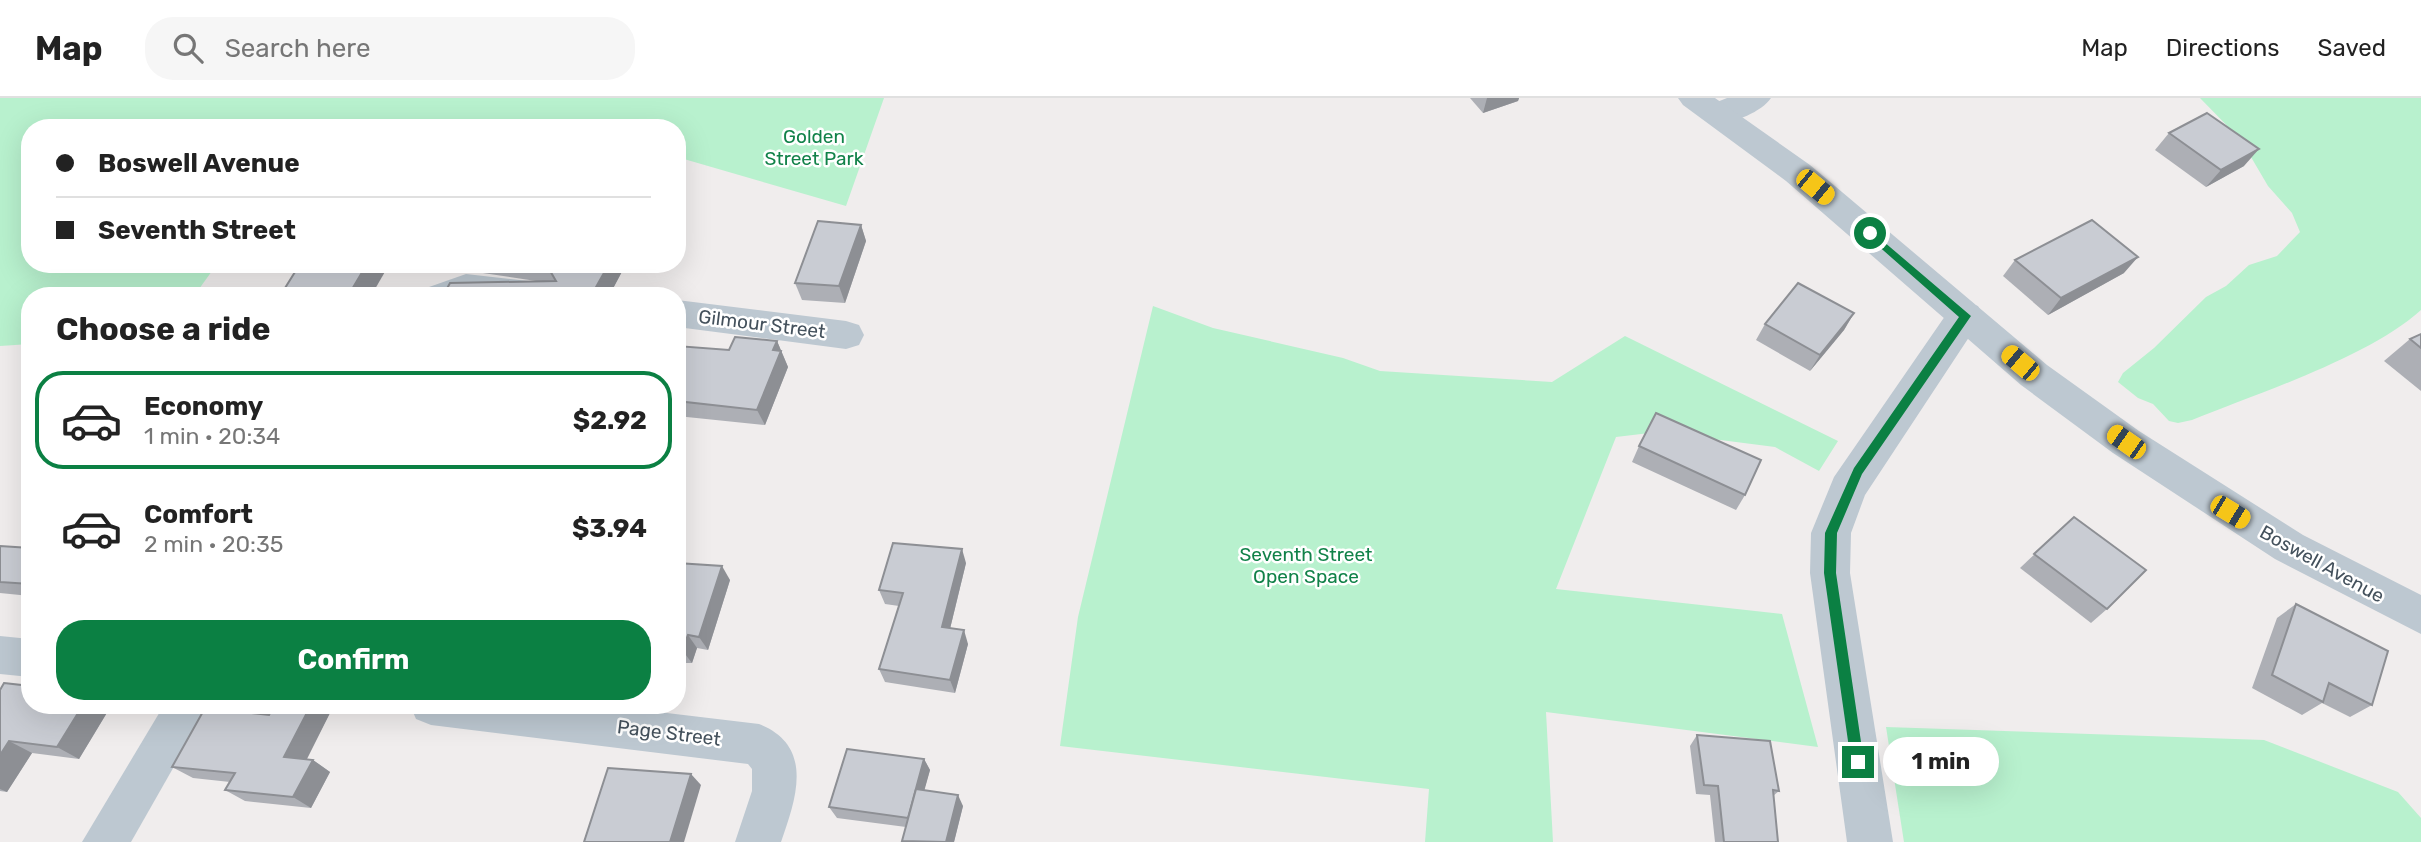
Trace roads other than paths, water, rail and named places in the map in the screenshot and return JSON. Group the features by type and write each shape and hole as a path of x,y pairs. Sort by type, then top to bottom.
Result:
{"street":[{"path":"1706,106 1755,98"},
{"name":"Boswell Avenue","path":"1706,106 1824,194 2034,375 2177,478 2289,547 2421,616"},
{"name":"Gilmour Street","path":"686,314 846,335"},
{"path":"1870,842 1830,573 1831,533 1858,471 1965,316"},
{"path":"0,654 21,657"},
{"path":"105,842 183,714"},
{"name":"Page Street","path":"508,714 748,742 769,752 775,762 775,788 758,842"}],"park label":[{"name":"Golden Street Park","path":"814,147"},
{"name":"Seventh Street Open Space","path":"1306,565"}]}
